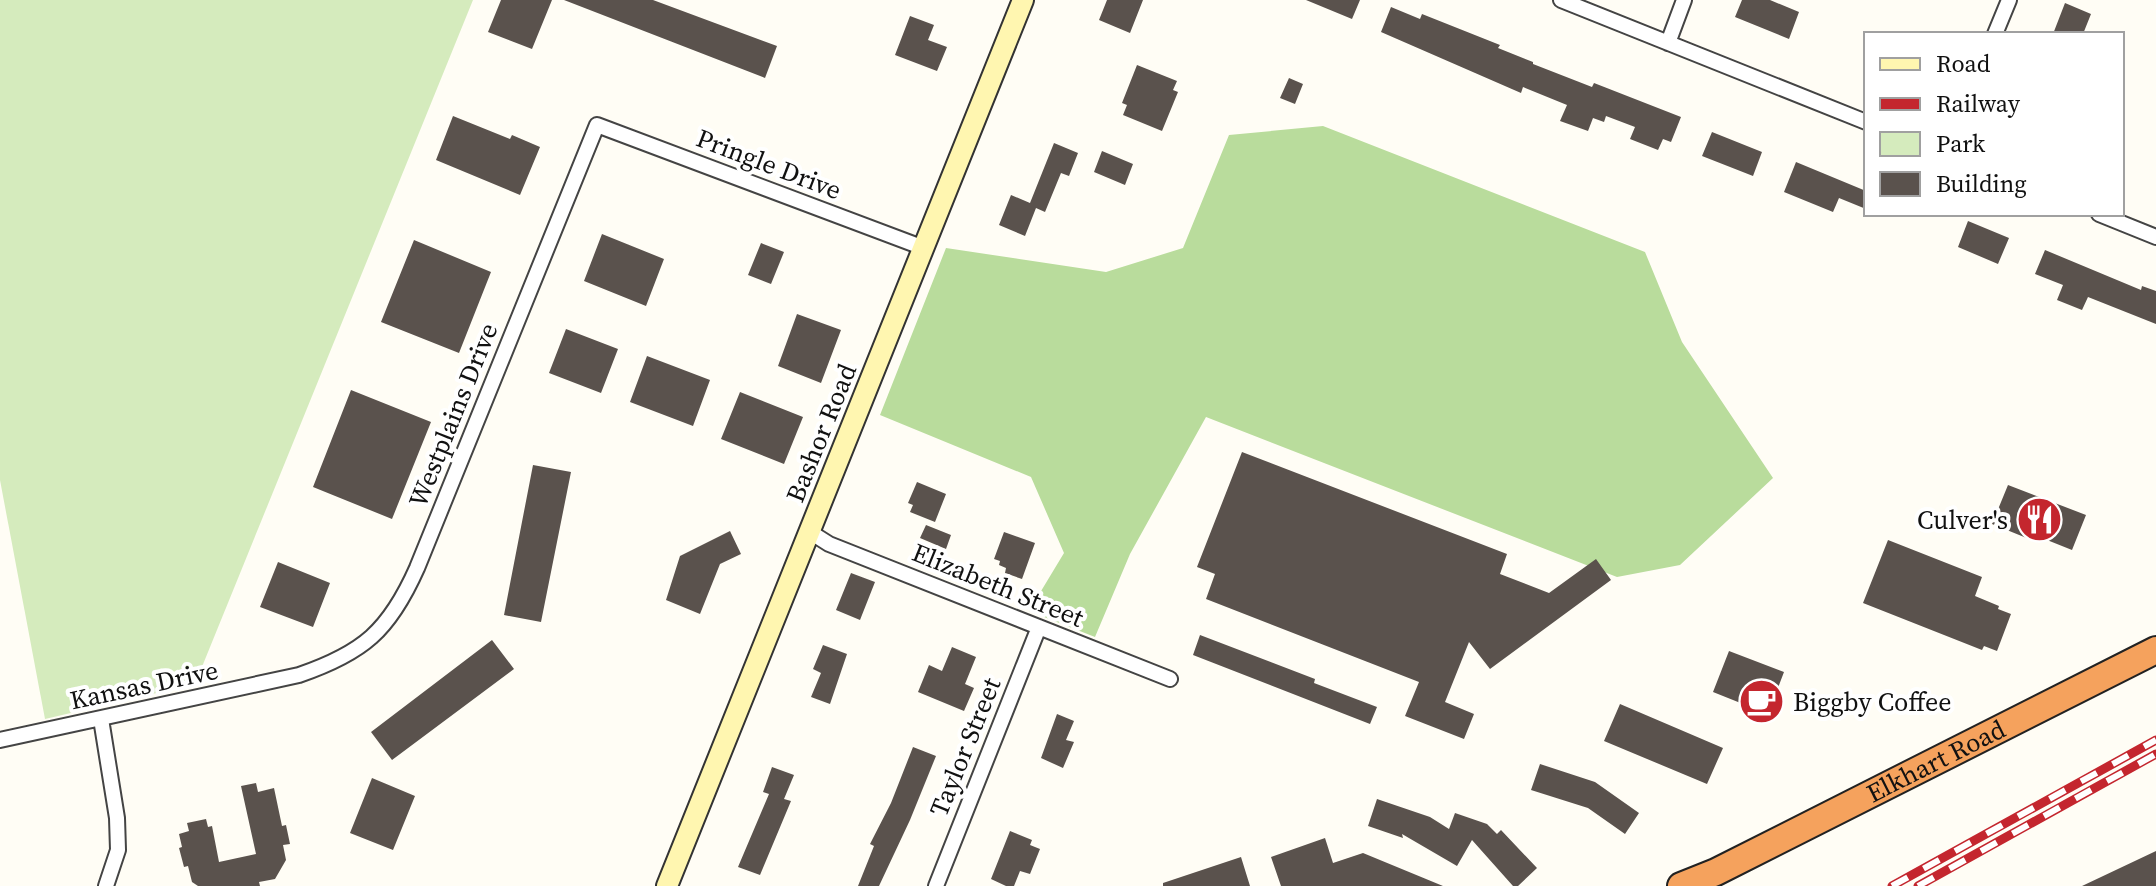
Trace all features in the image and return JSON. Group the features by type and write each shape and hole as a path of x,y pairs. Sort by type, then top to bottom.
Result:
{"highway":[{"name":"Elkhart Road","path":"1681,886 1708,879 2156,650"}],"street":[{"name":"Bashor Road","path":"667,886 1023,0"},
{"path":"1561,0 1864,121"},
{"path":"1668,43 1684,0"},
{"path":"1996,32 2009,0"},
{"name":"Pringle Drive","path":"597,125 924,248"},
{"name":"Westplains Drive","path":"299,675 334,663 358,649 385,625 404,598 597,125"},
{"path":"2104,216 2156,237"},
{"name":"Elizabeth Street","path":"810,532 829,544 1170,679"},
{"name":"Taylor Street","path":"936,886 1039,627"},
{"name":"Kansas Drive","path":"0,740 299,675"},
{"path":"101,719 117,818 118,850 106,886"}],"green space":[{"path":"0,0 473,0 195,684 45,719 0,480"},
{"path":"1323,126 1645,252 1682,342 1773,478 1680,565 1617,577 1206,417 1130,554 1095,637 1029,611 1064,553 1031,477 880,415 946,248 1106,272 1183,248 1229,135"}],"building":[{"path":"501,0 552,0 532,49 488,32"},
{"path":"564,0 653,0 777,46 765,78"},
{"path":"1107,0 1143,0 1130,33 1099,20"},
{"path":"1306,0 1360,0 1352,19"},
{"path":"1742,0 1770,0 1799,12 1789,39 1735,17"},
{"path":"2065,3 2091,14 2084,32 2054,32"},
{"path":"1391,7 1420,19 1422,14 1500,45 1498,48 1533,64 1592,87 1594,83 1681,117 1671,142 1663,139 1658,150 1630,139 1635,127 1606,116 1604,122 1593,118 1588,131 1560,121 1567,105 1523,87 1521,93 1381,32"},
{"path":"910,16 934,25 928,40 947,47 937,71 895,55"},
{"path":"1137,65 1177,81 1173,90 1178,92 1162,131 1123,115 1127,105 1122,103"},
{"path":"1289,78 1303,84 1295,104 1280,98"},
{"path":"453,116 510,139 512,135 540,147 520,195 436,160"},
{"path":"1712,132 1762,152 1753,176 1702,156"},
{"path":"1054,143 1078,153 1069,176 1061,173 1045,212 1036,208 1025,236 999,225 1011,195 1030,203"},
{"path":"1102,151 1133,164 1125,185 1094,172"},
{"path":"1796,162 1864,190 1864,208 1839,198 1833,212 1784,192"},
{"path":"1968,221 2009,238 1998,264 1958,247"},
{"path":"602,234 664,259 646,306 584,281"},
{"path":"414,240 491,272 459,353 381,322"},
{"path":"761,243 784,252 771,284 748,275"},
{"path":"2045,250 2141,290 2142,286 2156,291 2156,324 2088,297 2082,310 2057,300 2063,285 2035,274"},
{"path":"797,314 841,330 821,383 778,366"},
{"path":"566,329 618,349 601,393 549,373"},
{"path":"647,356 710,380 693,426 630,402"},
{"path":"351,390 431,422 392,519 313,487"},
{"path":"740,392 803,417 784,464 721,439"},
{"path":"1242,452 1507,554 1500,574 1549,593 1596,559 1611,580 1490,669 1469,642 1445,702 1474,714 1464,739 1405,716 1419,682 1206,599 1215,574 1197,567"},
{"path":"533,465 571,472 541,622 504,615"},
{"path":"917,482 946,494 935,522 910,512 913,505 908,503"},
{"name":"Culver's","path":"2008,485 2086,515 2072,550 2037,536 2034,541 1992,524"},
{"path":"926,525 951,535 946,549 920,538"},
{"path":"730,531 741,554 720,564 700,614 666,600 680,556"},
{"path":"1004,532 1035,543 1022,579 1005,573 1006,568 994,559"},
{"path":"1888,540 1982,577 1975,596 2011,614 1997,651 1984,646 1982,650 1863,603"},
{"path":"278,562 330,583 313,627 260,607"},
{"path":"851,573 875,582 860,620 836,610"},
{"path":"1200,635 1315,679 1314,683 1377,707 1370,724 1193,655"},
{"path":"492,640 514,669 392,760 371,732"},
{"path":"823,645 847,654 830,704 811,697 821,673 813,669"},
{"path":"952,647 976,657 965,684 974,688 964,711 918,692 929,665 942,671"},
{"path":"1729,651 1784,672 1768,714 1713,692"},
{"path":"1620,704 1723,748 1707,784 1604,741"},
{"path":"1057,714 1074,721 1066,740 1074,742 1063,768 1041,758"},
{"path":"913,747 936,756 879,886 858,886 874,846 870,844 891,803"},
{"path":"1540,764 1595,782 1639,813 1625,834 1588,808 1531,790"},
{"path":"772,767 794,775 784,799 791,801 760,875 738,867 769,794 763,792"},
{"path":"372,778 415,796 393,850 350,833"},
{"path":"256,783 258,792 274,788 282,826 286,825 290,844 283,845 286,860 275,879 259,882 260,886 198,886 192,882 188,866 184,867 179,834 189,831 187,823 206,819 208,827 212,826 219,862 256,854 241,786"},
{"path":"1377,799 1430,817 1449,829 1455,813 1487,824 1497,834 1501,830 1537,868 1518,886 1513,886 1472,840 1457,866 1402,834 1403,838 1368,826"},
{"path":"1010,831 1032,840 1030,845 1040,849 1030,874 1020,871 1014,886 1006,886 991,879"},
{"path":"1325,838 1333,863 1363,853 1443,886 1281,886 1271,857"},
{"path":"2156,851 2156,886 2082,886"},
{"path":"1241,857 1250,886 1163,886 1163,883"}],"railway":[{"path":"1892,886 2156,740"},
{"path":"1918,886 2156,754"}],"place":[{"name":"Culver's","path":"2039,520"},
{"name":"Biggby Coffee","path":"1762,702"}]}
